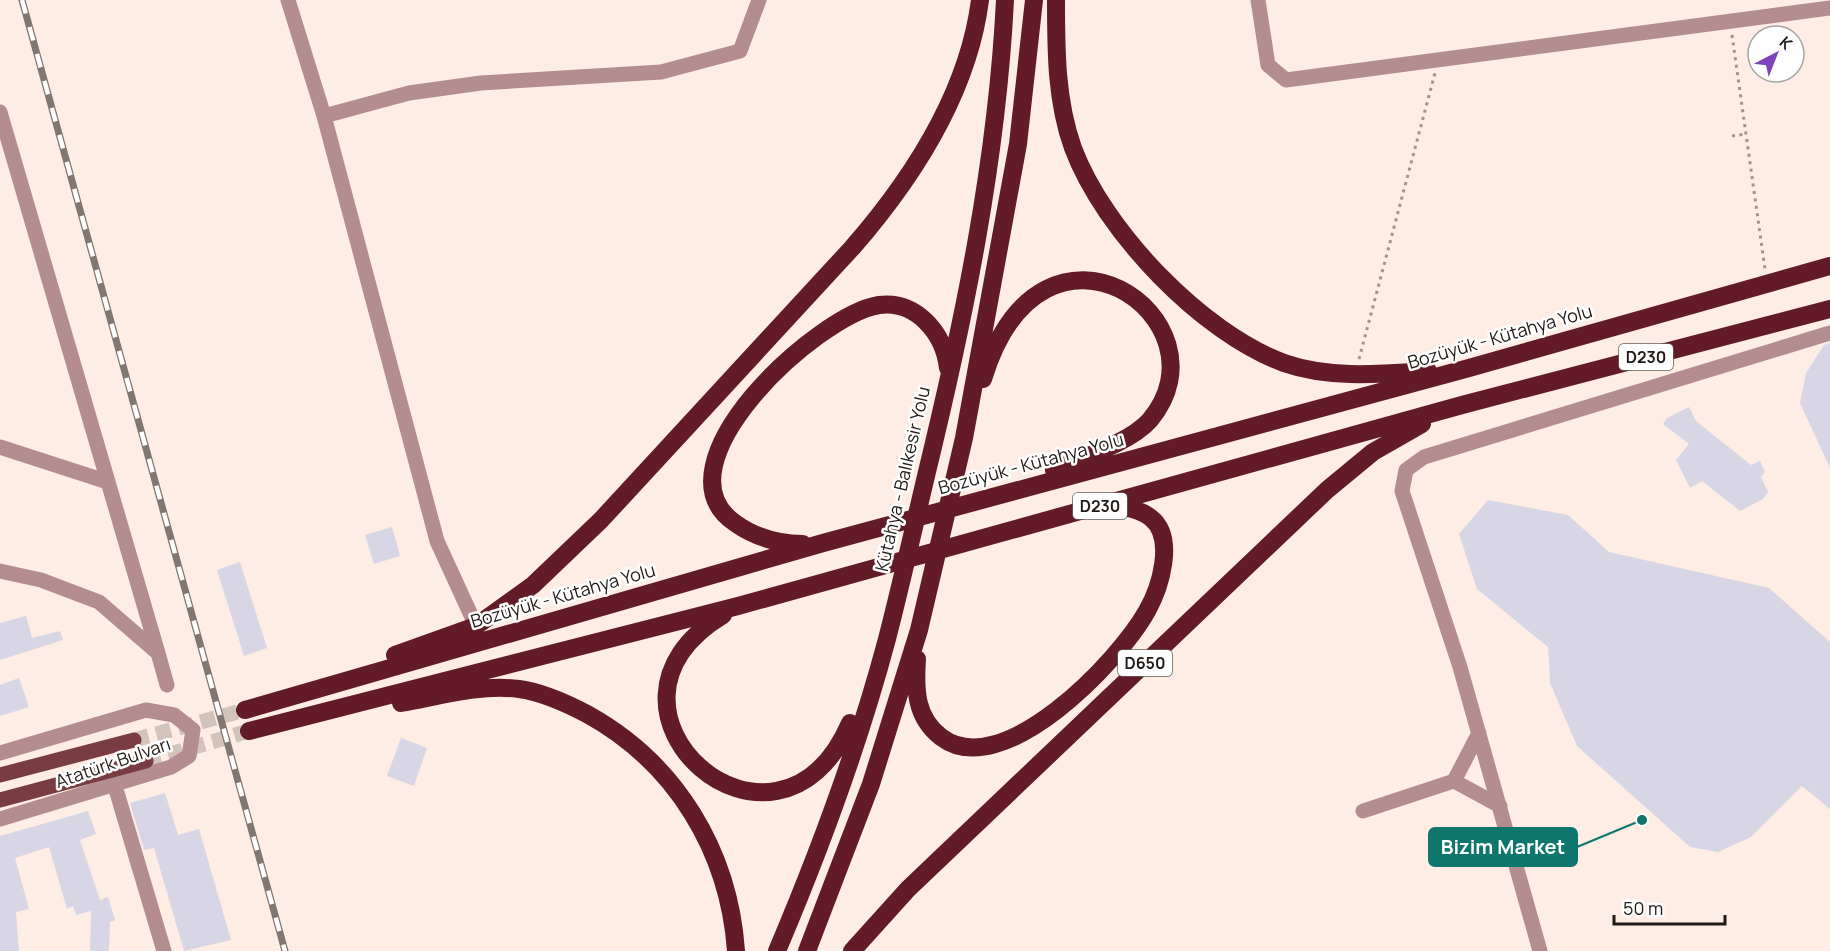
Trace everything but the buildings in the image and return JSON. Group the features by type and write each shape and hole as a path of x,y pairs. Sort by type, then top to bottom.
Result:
{"highway":[{"path":"476,626 533,585 601,520 884,211 916,164 964,73 976,28 980,0"},
{"name":"Kütahya - Balıkesir Yolu","path":"777,951 819,846 886,642 933,448 978,232 994,131 1005,0"},
{"path":"807,951 872,784 919,630 964,438 1018,144 1034,0"},
{"name":"D230","path":"1056,0 1056,56 1061,102 1073,148 1096,195 1132,244 1206,320 1244,346 1286,364 1351,374 1469,368"},
{"name":"Bozüyük - Kütahya Yolu","path":"476,626 245,710 823,543 1469,368 1830,266"},
{"path":"964,438 984,374 1000,339 1021,306 1036,294 1057,284 1086,279 1111,284 1137,299 1156,318 1168,344 1171,369 1164,399 1150,420 1135,433 1008,492"},
{"path":"823,543 788,544 748,532 727,518 713,497 711,469 723,436 746,405 794,356 832,325 857,312 879,305 899,305 915,312 928,322 946,354 949,378"},
{"name":"D230","path":"886,642 842,742 829,762 810,778 791,787 768,793 745,791 721,782 700,769 684,752 671,729 666,706 668,682 675,662 705,626 738,606 1462,405 1830,309"},
{"name":"D650","path":"852,951 908,889 1327,490 1373,452 1408,430 1462,405"},
{"path":"919,630 916,684 919,710 930,728 949,743 969,748 993,746 1014,739 1038,724 1102,667 1147,612 1158,587 1165,558 1161,534 1152,518 1132,508 1106,504"},
{"path":"736,951 721,870 692,810 656,764 632,743 579,710 521,689 490,687 249,731 738,606"}],"main road":[{"name":"Atatürk Bulvarı","path":"0,775 134,740"},
{"name":"Atatürk Bulvarı","path":"0,800 146,761"}],"street":[{"path":"288,0 324,116 437,541 476,626"},
{"path":"324,116 409,93 481,83 661,72 740,51 759,0"},
{"path":"1258,0 1269,65 1286,80 1830,8"},
{"path":"0,112 167,685"},
{"path":"1540,951 1479,733 1402,491 1406,470 1424,457 1830,333"},
{"path":"0,447 108,482"},
{"path":"0,571 41,580 99,602 158,652"},
{"name":"Atatürk Bulvarı","path":"0,753 146,710 174,714 193,730 189,756 171,767 115,786 0,819"},
{"path":"1363,811 1454,781 1479,733"},
{"path":"1454,781 1500,806"},
{"path":"115,786 164,951"}],"path":[{"path":"1731,22 1767,284"},
{"path":"1351,374 1362,352 1439,59"},
{"path":"1732,136 1746,134"}],"tunnel":[{"path":"134,740 245,710"},
{"path":"146,761 249,731"}],"railway":[{"path":"22,0 285,951"}],"place":[{"name":"Bizim Market","path":"1642,820"}]}
